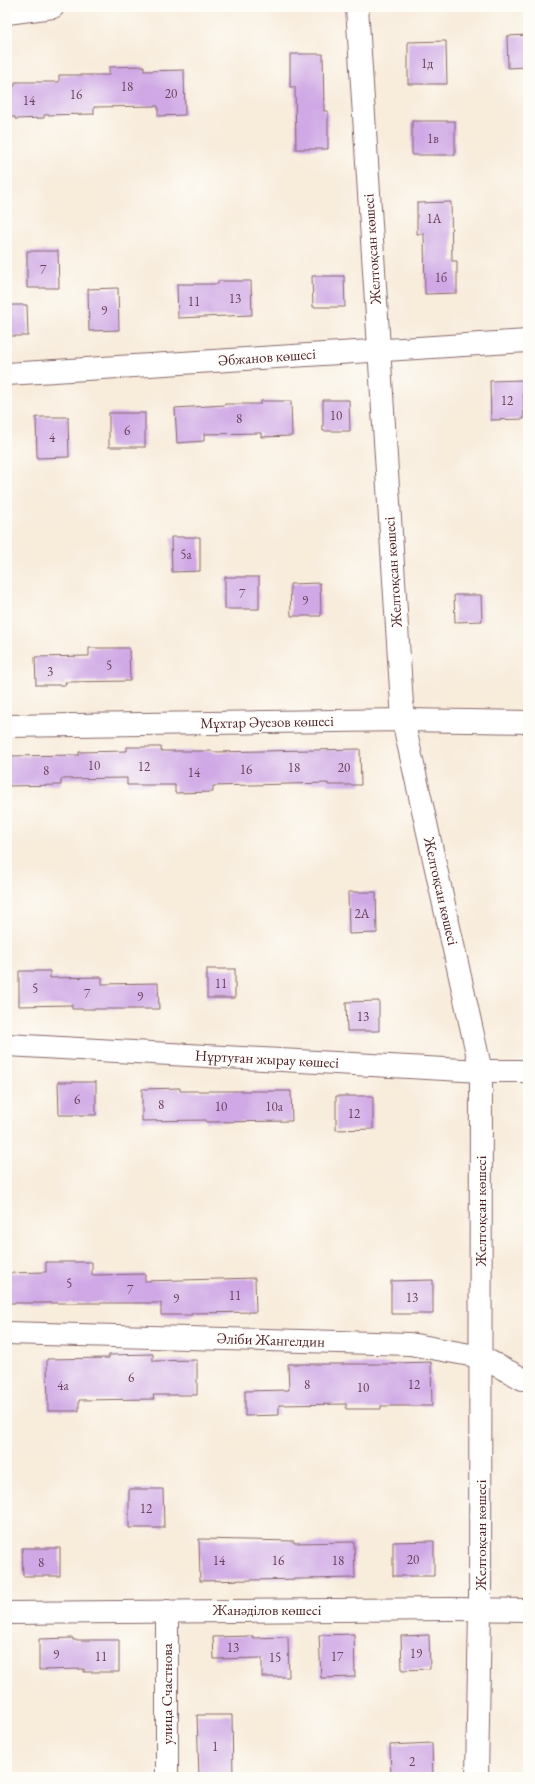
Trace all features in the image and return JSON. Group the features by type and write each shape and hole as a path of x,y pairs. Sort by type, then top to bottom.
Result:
{"street":[{"path":"7,13 53,7"},
{"name":"Желтоқсан көшесі","path":"357,7 403,720 481,1071 480,1609 477,1777"},
{"name":"Әбжанов көшесі","path":"7,374 528,341"},
{"name":"Мұхтар Әуезов көшесі","path":"7,726 403,720 528,722"},
{"name":"Нұртуған жырау көшесі","path":"7,1045 481,1071 528,1071"},
{"name":"Әліби Жангелдин","path":"7,1333 410,1344 481,1357 523,1379 528,1379"},
{"name":"Жанәділов көшесі","path":"7,1613 480,1609 528,1610"},
{"name":"улица Счастнова","path":"167,1611 167,1777"}],"building":[{"path":"528,35 528,67 508,68 507,36"},
{"path":"446,41 447,84 408,84 408,42"},
{"path":"290,54 323,54 324,111 328,111 328,149 296,149 295,87 290,87"},
{"path":"144,66 144,71 184,70 185,115 158,116 158,106 94,107 94,114 44,115 44,118 15,119 15,117 7,117 7,86 15,86 15,82 59,82 59,75 109,75 109,67"},
{"path":"412,121 455,121 455,155 412,155"},
{"path":"451,202 452,261 457,261 457,293 425,294 424,234 417,234 417,203"},
{"path":"27,251 58,251 59,288 27,288"},
{"path":"312,276 344,276 345,307 313,307"},
{"path":"218,281 251,281 252,315 178,318 177,284 218,284"},
{"path":"118,288 119,330 89,331 88,289"},
{"path":"7,305 27,305 28,336 7,336"},
{"path":"523,380 524,419 491,420 490,381"},
{"path":"323,400 349,400 350,431 323,431"},
{"path":"261,401 291,401 292,436 261,437 261,433 204,434 204,441 177,443 175,408 225,404 261,404"},
{"path":"109,413 145,413 145,447 109,447"},
{"path":"36,417 68,417 69,457 37,458"},
{"path":"171,537 200,537 200,571 172,572"},
{"path":"225,577 259,577 259,609 225,609"},
{"path":"320,583 321,616 291,616 290,584"},
{"path":"454,595 481,595 482,621 455,622"},
{"path":"89,648 129,648 130,681 65,682 66,685 36,685 35,657 89,656"},
{"path":"127,747 161,747 161,751 213,752 360,749 361,785 328,785 328,783 213,786 213,792 175,793 175,785 127,785 127,778 61,779 61,785 7,786 7,756 79,755 79,752 127,751"},
{"path":"348,892 376,892 377,933 349,934"},
{"path":"207,969 235,969 235,998 207,998"},
{"path":"19,971 50,971 50,978 102,977 102,984 158,983 159,1009 72,1009 72,1005 19,1006"},
{"path":"379,1001 379,1031 347,1031 346,1002"},
{"path":"58,1082 96,1082 96,1115 59,1115"},
{"path":"180,1088 180,1091 291,1091 292,1121 142,1121 142,1089"},
{"path":"336,1096 373,1096 373,1129 336,1130"},
{"path":"46,1262 92,1262 92,1275 145,1274 145,1281 255,1278 256,1312 161,1315 161,1303 7,1303 7,1273 46,1272"},
{"path":"433,1280 433,1314 391,1314 391,1281"},
{"path":"153,1354 153,1361 197,1360 197,1395 153,1395 154,1399 79,1400 79,1411 48,1411 47,1359 109,1358 109,1355"},
{"path":"431,1362 432,1406 381,1406 381,1409 346,1409 346,1404 279,1405 279,1415 245,1416 245,1391 289,1390 288,1364 397,1364"},
{"path":"129,1489 163,1489 164,1528 129,1528"},
{"path":"199,1539 294,1541 294,1543 354,1542 355,1578 200,1581"},
{"path":"434,1541 434,1576 393,1576 393,1542"},
{"path":"22,1548 60,1548 60,1576 23,1576"},
{"path":"354,1634 355,1677 321,1678 319,1635"},
{"path":"429,1635 430,1669 402,1670 401,1636"},
{"path":"253,1636 253,1638 288,1637 289,1677 262,1677 262,1658 214,1659 213,1637"},
{"path":"73,1638 73,1640 119,1640 119,1672 84,1672 84,1669 39,1670 39,1639"},
{"path":"197,1715 232,1715 233,1777 199,1777"},
{"path":"432,1743 433,1777 391,1777 390,1745"}]}
